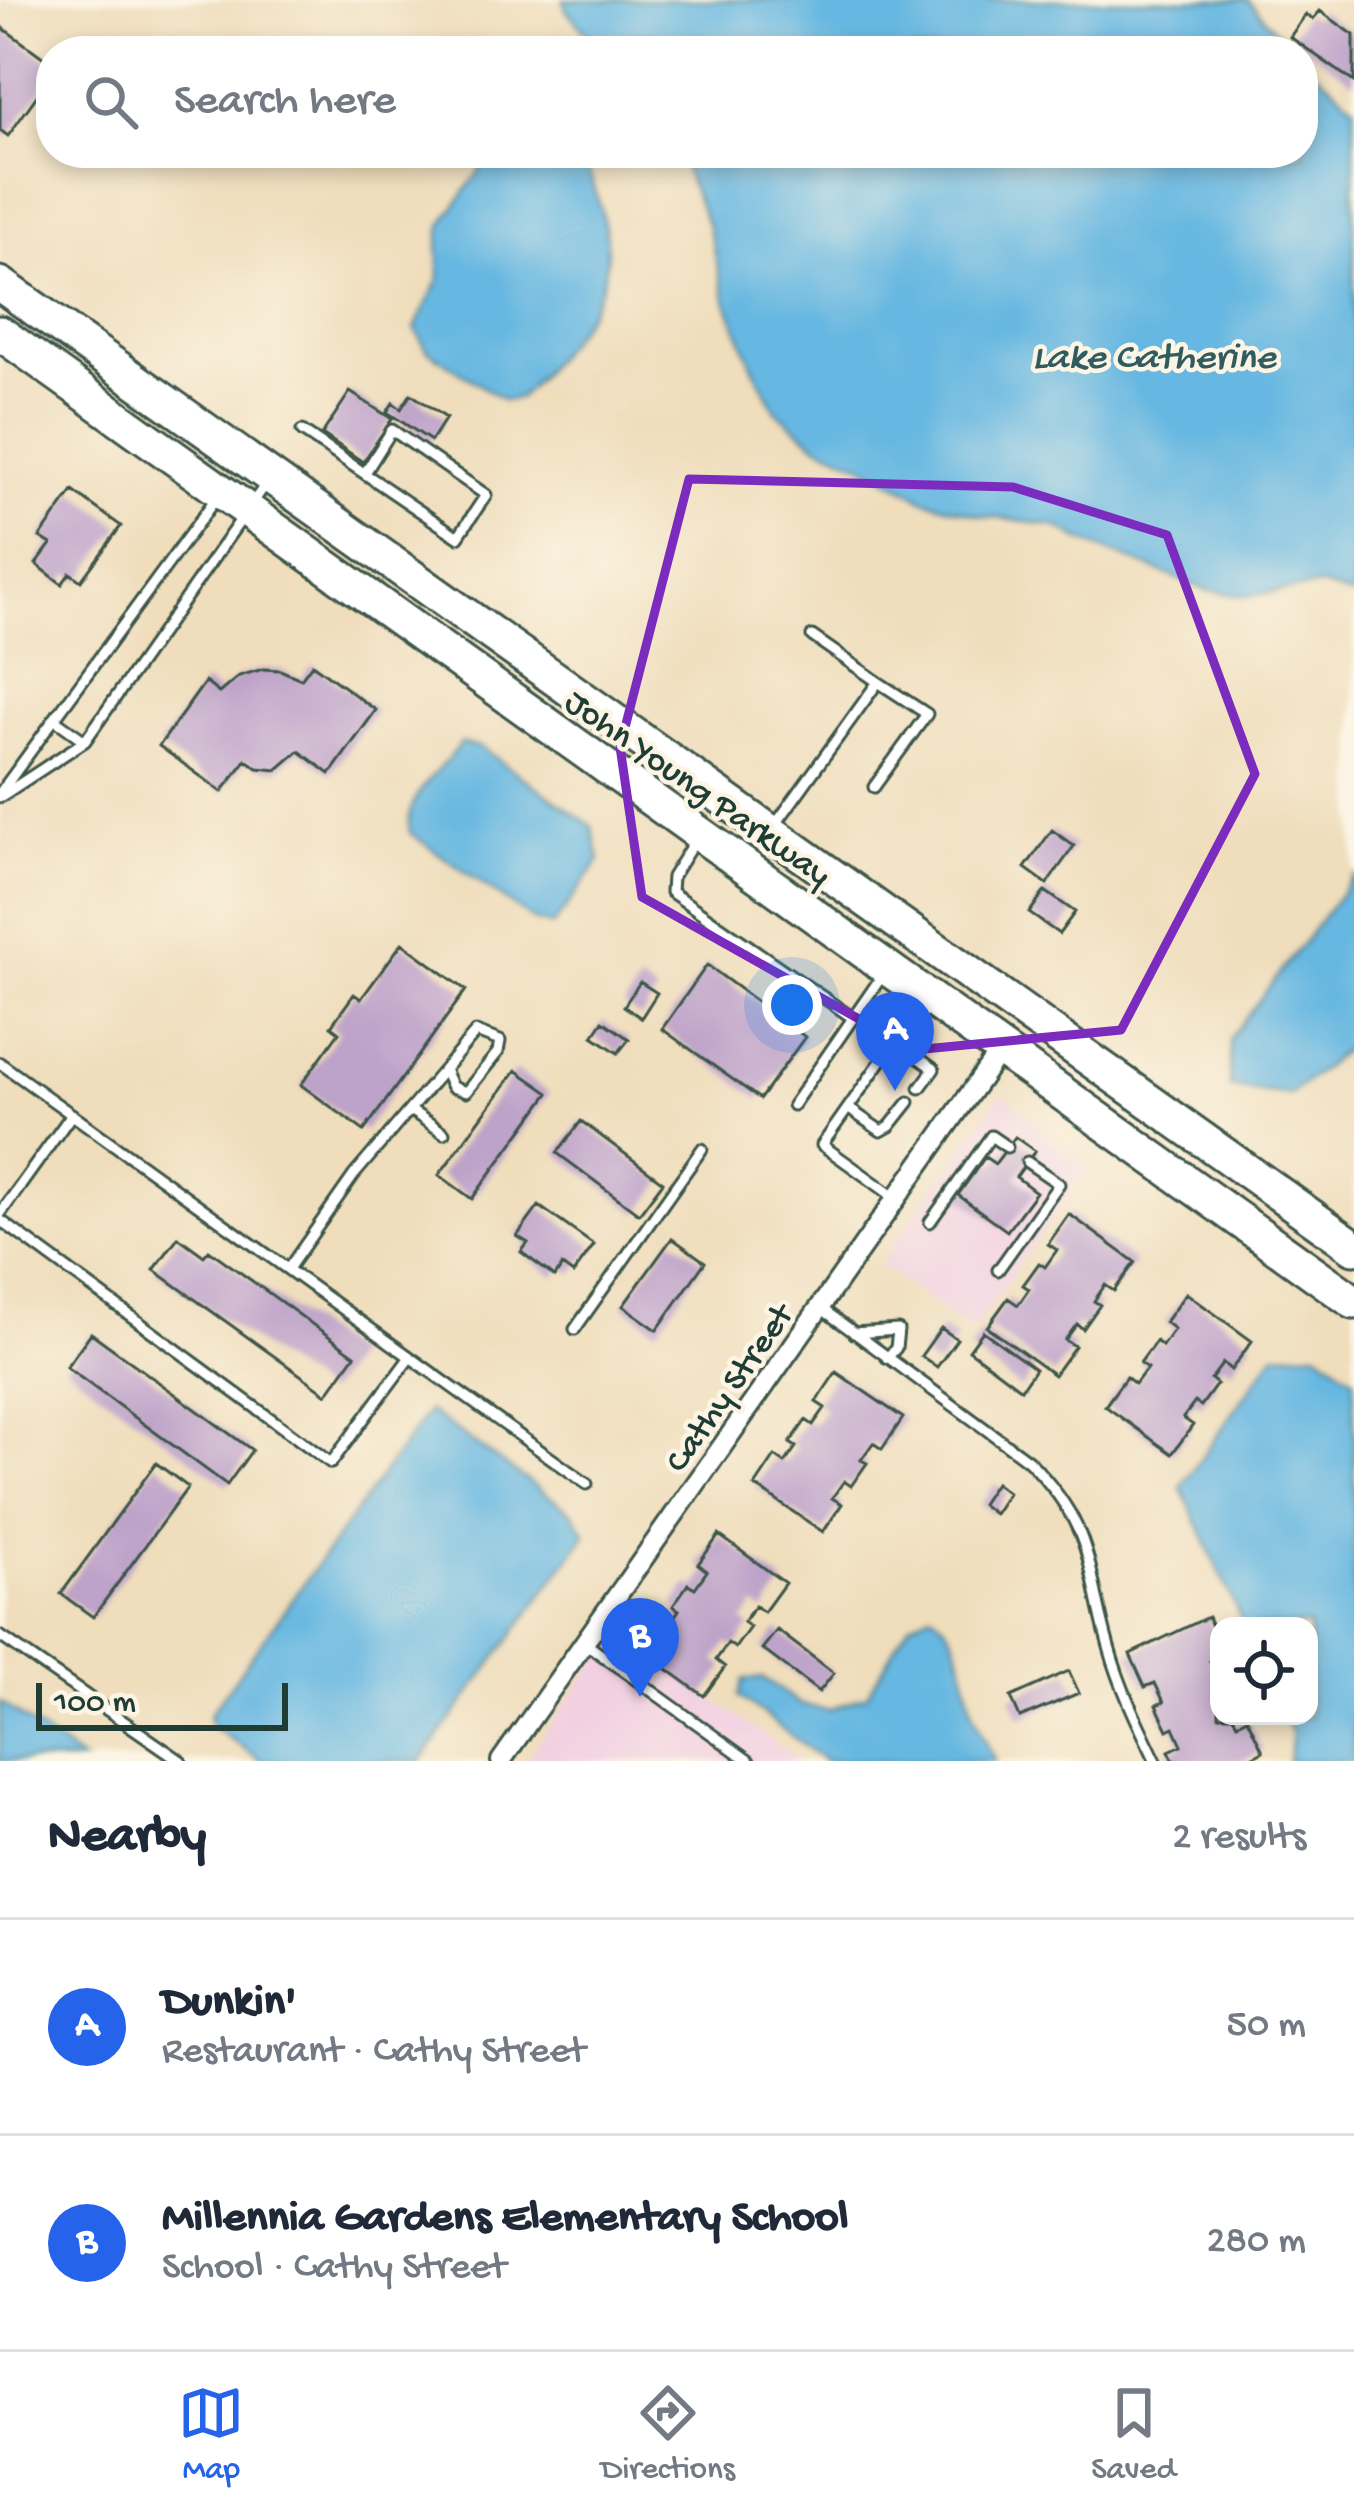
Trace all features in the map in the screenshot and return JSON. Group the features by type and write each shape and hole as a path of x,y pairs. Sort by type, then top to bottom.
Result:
{"highway":[{"name":"John Young Parkway","path":"0,284 1354,1247"},
{"name":"John Young Parkway","path":"0,333 1354,1302"},
{"path":"1003,1048 1041,1049 1121,1082"}],"street":[{"name":"Cathy Street","path":"501,1761 1003,1048"}],"lane":[{"path":"302,431 458,538 486,494 392,430 365,473"},
{"path":"0,795 54,719 258,468"},
{"path":"0,795 85,741 258,468"},
{"path":"812,636 927,714 874,787"},
{"path":"770,832 878,682"},
{"path":"54,719 85,741"},
{"path":"700,833 672,877 671,892 853,1018"},
{"path":"793,1105 888,967"},
{"path":"288,1269 354,1175 476,1032 500,1041 498,1052 466,1092 452,1087 445,1072"},
{"path":"897,1199 822,1145 895,1041 934,1069 920,1088"},
{"path":"0,1063 587,1484"},
{"path":"848,1108 881,1131 909,1102"},
{"path":"410,1110 444,1133"},
{"path":"72,1114 0,1217 331,1462 410,1357"},
{"path":"930,1222 991,1136 1007,1148"},
{"path":"575,1329 702,1149"},
{"path":"998,1270 1059,1184 1027,1162"},
{"path":"821,1308 1029,1461 1056,1489 1079,1526 1091,1559 1109,1648 1156,1761"},
{"path":"854,1333 898,1330 896,1348 887,1358"},
{"path":"0,1636 182,1761"},
{"path":"585,1643 749,1761"}],"highlighted area":[{"path":"689,479 1013,487 1167,535 1255,774 1121,1030 914,1050 642,897 620,747"}],"shaded area":[{"path":"1002,1093 1087,1169 972,1331 880,1265"},
{"path":"618,1632 800,1761 525,1761"}],"water":[{"path":"564,0 1248,0 1280,36 589,36 566,10"},
{"name":"Lake Catherine","path":"1318,73 1354,105 1354,596 1321,586 1245,596 1206,590 1055,526 983,516 925,500 816,444 776,411 753,367 727,303 707,223 683,168 1318,168"},
{"path":"482,168 588,169 605,229 603,279 583,321 519,398 504,401 427,350 415,328 440,277 442,225"},
{"path":"461,743 480,747 592,826 600,860 553,926 533,920 410,833 417,796"},
{"path":"1354,876 1354,1042 1290,1095 1230,1087 1230,1038"},
{"path":"1317,1351 1354,1378 1354,1761 1288,1761 1292,1734 1288,1725 1318,1725 1318,1617 1240,1617 1181,1487 1275,1353"},
{"path":"428,1411 573,1513 586,1535 421,1761 262,1761 212,1726 209,1715"},
{"path":"931,1613 955,1643 974,1715 995,1761 824,1761 739,1696 744,1680 763,1678 801,1705 829,1710 867,1695 909,1624"},
{"path":"0,1702 83,1761 0,1761"}],"building":[{"path":"1320,11 1354,35 1354,82 1318,57 1318,36 1291,36 1306,14 1313,19"},
{"path":"0,26 36,52 36,97 8,136 0,130"},
{"path":"350,392 392,419 363,462 322,434"},
{"path":"411,394 446,418 431,441 387,412 393,403 401,409"},
{"path":"73,491 121,526 81,581 70,573 62,584 36,564 51,544 40,537"},
{"path":"312,664 376,710 330,774 299,751 277,770 258,768 246,760 222,792 159,746 205,682 219,693 239,676 263,669 301,679"},
{"path":"1052,830 1074,846 1047,884 1025,868"},
{"path":"1045,891 1075,912 1059,934 1029,913"},
{"path":"402,943 466,990 364,1131 301,1085 339,1032 331,1026 354,994 361,999"},
{"path":"707,965 771,1012 778,1003 802,1020 795,1029 805,1037 760,1099 662,1029"},
{"path":"640,982 657,993 641,1018 624,1006"},
{"path":"603,1021 629,1039 618,1053 593,1036"},
{"path":"516,1070 549,1093 472,1199 439,1175"},
{"path":"581,1121 663,1182 639,1214 557,1153"},
{"path":"1015,1137 1035,1151 1016,1177 1036,1192 1007,1231 958,1195 985,1157 995,1164"},
{"path":"539,1206 594,1245 573,1274 562,1266 555,1277 521,1252 528,1243 517,1236"},
{"path":"1069,1214 1135,1262 1114,1291 1105,1285 1094,1301 1100,1305 1083,1329 1077,1324 1065,1340 1075,1346 1054,1375 987,1327 1008,1298 1018,1305 1029,1289 1023,1285 1039,1263 1045,1267 1057,1250 1048,1244"},
{"path":"178,1237 204,1256 209,1250 355,1355 327,1394 154,1270"},
{"path":"672,1238 705,1262 657,1330 623,1306"},
{"path":"1186,1293 1252,1341 1231,1370 1223,1363 1211,1379 1217,1384 1201,1406 1195,1402 1183,1418 1193,1425 1172,1454 1105,1406 1126,1377 1135,1384 1147,1368 1140,1363 1156,1341 1162,1346 1174,1329 1165,1322"},
{"path":"941,1328 957,1339 937,1367 921,1356"},
{"path":"983,1331 1035,1369 1021,1389 969,1350"},
{"path":"91,1333 252,1450 227,1485 66,1367"},
{"path":"836,1372 903,1418 882,1449 873,1443 861,1460 867,1463 851,1486 844,1481 832,1498 842,1504 823,1532 755,1486 775,1456 785,1463 796,1447 790,1443 806,1420 813,1425 825,1408 816,1402"},
{"path":"156,1463 188,1487 93,1617 61,1594"},
{"path":"995,1483 1008,1493 994,1514 981,1504"},
{"path":"719,1535 785,1583 764,1612 755,1606 743,1622 750,1627 735,1648 728,1643 716,1660 725,1667 704,1696 638,1648 658,1620 668,1626 679,1610 673,1606 688,1584 695,1588 707,1571 698,1564"},
{"path":"1208,1617 1210,1725 1250,1725 1263,1751 1243,1761 1174,1761 1169,1751 1182,1745 1156,1705 1164,1702 1155,1683 1145,1687 1130,1654"},
{"path":"777,1630 834,1673 819,1692 762,1649"},
{"path":"1069,1671 1079,1693 1020,1718 1011,1697"}],"place":[{"name":"Dunkin'","path":"895,1091"},
{"name":"Millennia Gardens Elementary School","path":"640,1697"}]}
